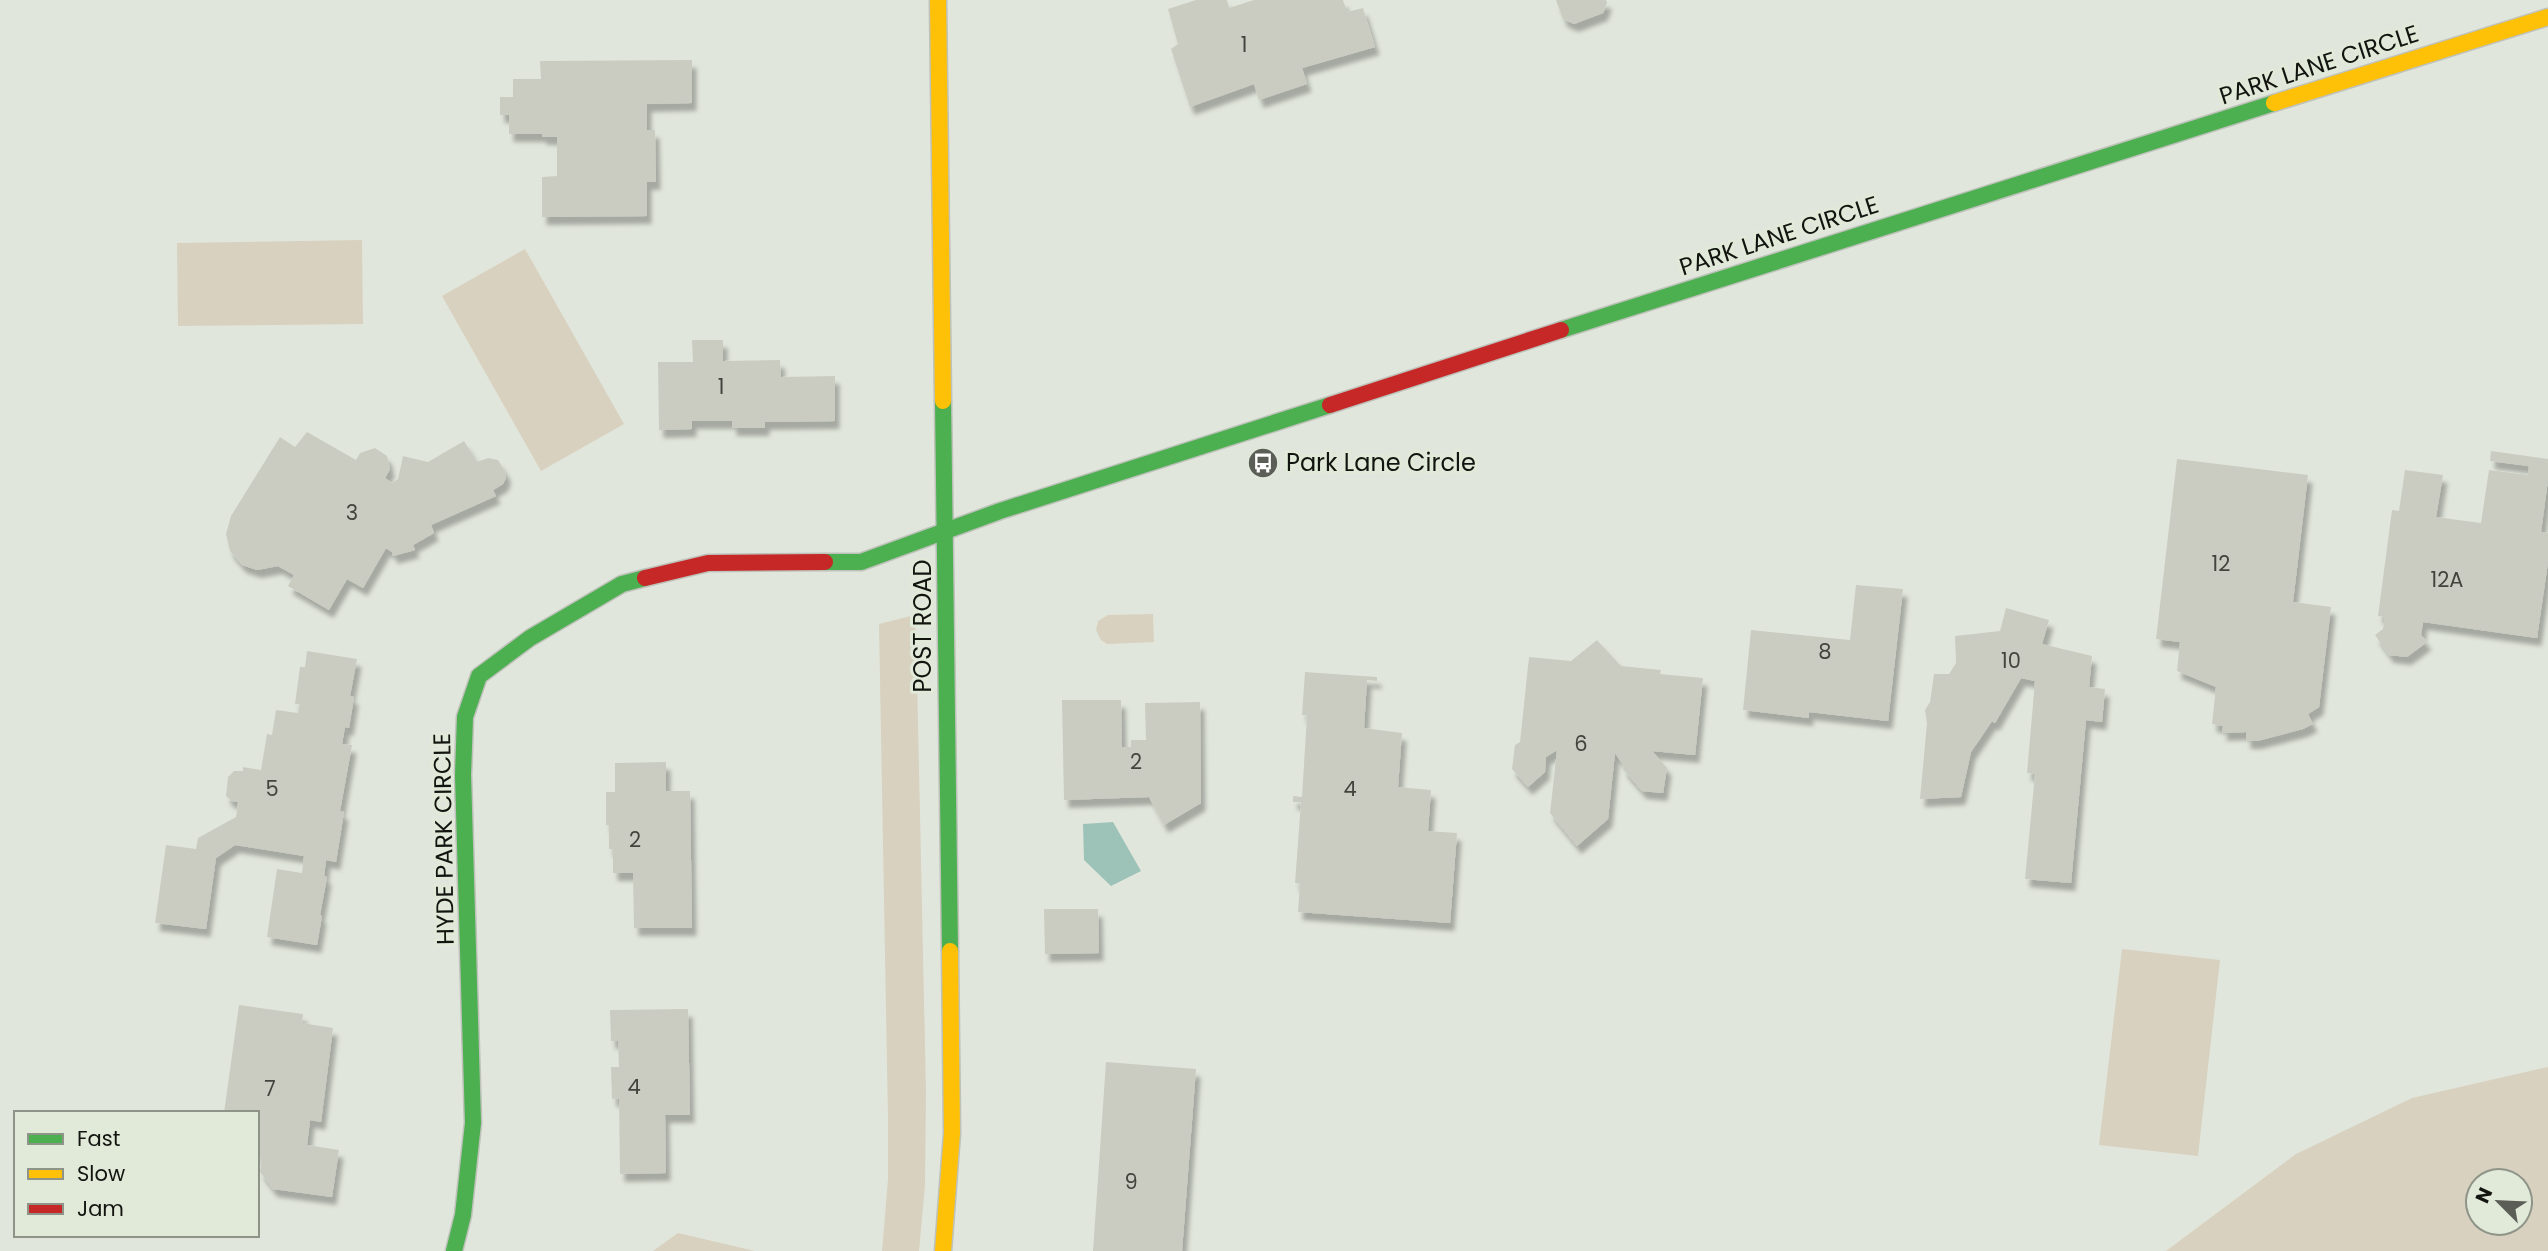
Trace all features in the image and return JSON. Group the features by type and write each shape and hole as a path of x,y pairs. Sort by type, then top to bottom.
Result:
{"street":[{"name":"POST ROAD","path":"938,0 953,1133 943,1251"},
{"name":"PARK LANE CIRCLE","path":"946,532 1000,511 1920,214 2548,17"},
{"name":"HYDE PARK CIRCLE","path":"454,1251 463,1215 473,1123 463,775 465,717 479,676 530,638 622,584 708,563 861,562 946,532"}],"shaded area":[{"path":"362,240 363,324 178,326 177,243"},
{"path":"525,249 624,424 541,471 442,296"},
{"path":"1153,614 1154,642 1107,644 1101,640 1096,630 1098,621 1108,615"},
{"path":"911,616 916,630 926,1092 925,1185 919,1251 882,1251 888,1179 888,1120 879,624"},
{"path":"2122,949 2220,960 2198,1156 2099,1145"},
{"path":"2548,1067 2548,1251 2166,1251 2296,1154 2412,1098"},
{"path":"678,1233 755,1251 653,1251"}],"water":[{"path":"1113,822 1141,871 1111,886 1084,860 1083,824"}],"building":[{"path":"1196,0 1227,0 1229,8 1254,0 1343,0 1347,12 1363,8 1375,47 1302,68 1307,84 1259,100 1254,84 1190,107 1171,49 1178,44 1168,9"},
{"path":"1556,0 1606,0 1607,3 1603,13 1574,24 1563,19"},
{"path":"692,60 692,103 647,104 647,130 655,130 656,182 647,182 647,216 542,217 542,177 557,176 557,137 509,134 509,115 500,115 500,97 513,97 513,79 541,79 540,61"},
{"path":"692,340 723,340 723,361 780,360 781,377 835,376 835,421 765,422 765,428 732,428 732,421 692,421 692,429 659,430 658,362 693,362"},
{"path":"307,432 356,460 360,453 375,448 387,456 390,469 385,478 392,483 398,479 403,456 428,462 464,441 477,462 488,458 498,460 506,478 503,484 493,490 496,496 431,525 434,533 413,545 415,550 393,556 386,548 363,588 347,579 329,610 288,586 294,575 278,566 257,570 242,565 230,551 226,534 231,516 280,437 295,447"},
{"path":"2491,451 2548,459 2541,532 2548,533 2548,562 2537,638 2423,622 2421,635 2427,642 2407,657 2389,655 2375,635 2383,629 2385,617 2378,616 2392,510 2399,511 2405,470 2443,475 2436,517 2481,523 2489,470 2528,475 2529,466 2490,461"},
{"path":"2177,459 2308,475 2293,602 2331,607 2319,707 2308,714 2313,724 2303,729 2257,741 2246,741 2246,732 2222,733 2223,726 2212,724 2216,687 2177,671 2180,642 2156,639"},
{"path":"1856,585 1903,589 1888,721 1809,712 1809,718 1743,710 1751,630 1850,640"},
{"path":"2006,608 2049,620 2042,644 2092,656 2089,687 2105,689 2102,722 2086,720 2071,883 2025,879 2035,774 2027,773 2035,681 2021,678 1995,723 1992,721 1971,752 1961,797 1920,799 1927,723 1925,710 1930,702 1934,674 1949,674 1956,663 1955,636 2000,631"},
{"path":"1597,640 1621,666 1661,670 1660,674 1703,678 1695,755 1652,751 1667,768 1663,793 1642,791 1623,769 1624,766 1615,753 1608,819 1577,846 1550,813 1557,750 1546,757 1545,772 1528,787 1512,769 1515,745 1520,742 1529,657 1571,661"},
{"path":"307,651 357,659 350,696 354,697 349,728 345,727 342,744 352,745 340,811 344,812 336,862 326,860 324,876 327,877 317,945 267,937 277,869 302,873 304,856 235,845 216,858 206,929 155,923 166,845 196,849 198,838 236,817 238,802 226,796 228,777 234,771 243,771 243,767 261,770 267,734 272,735 276,710 298,713 300,704 295,704 300,667 305,667"},
{"path":"1305,672 1377,677 1377,681 1367,680 1364,728 1402,733 1398,787 1431,790 1428,831 1457,833 1450,923 1298,912 1300,883 1295,883 1301,802 1293,802 1293,796 1302,797 1307,715 1302,715"},
{"path":"1062,700 1121,700 1122,747 1131,747 1131,740 1146,740 1145,703 1200,702 1201,803 1164,825 1149,797 1064,800"},
{"path":"666,762 666,791 690,791 692,928 634,928 633,873 613,873 613,849 609,849 609,825 606,825 606,792 615,792 615,763"},
{"path":"1044,909 1098,909 1099,953 1045,954"},
{"path":"239,1005 303,1014 302,1023 333,1028 321,1122 310,1120 307,1145 339,1150 332,1197 273,1189 260,1172 262,1159 259,1158 259,1111 224,1111"},
{"path":"688,1009 690,1115 665,1115 666,1173 620,1174 619,1098 612,1099 611,1067 619,1067 618,1041 611,1041 610,1010"},
{"path":"1106,1062 1196,1069 1182,1251 1093,1251"}],"traffic: fast":[{"path":"1561,330 2274,103"},
{"path":"943,401 950,951"},
{"path":"825,562 861,562 1000,511 1330,405"},
{"path":"454,1251 463,1215 473,1123 463,775 465,717 479,676 530,638 622,584 645,578"}],"traffic: slow":[{"path":"938,0 943,401"},
{"path":"2274,103 2548,17"},
{"path":"943,1251 952,1133 950,951"}],"traffic: jam":[{"path":"1330,405 1561,330"},
{"path":"645,578 708,563 825,562"}],"place":[{"name":"Park Lane Circle","path":"1263,463"}]}
